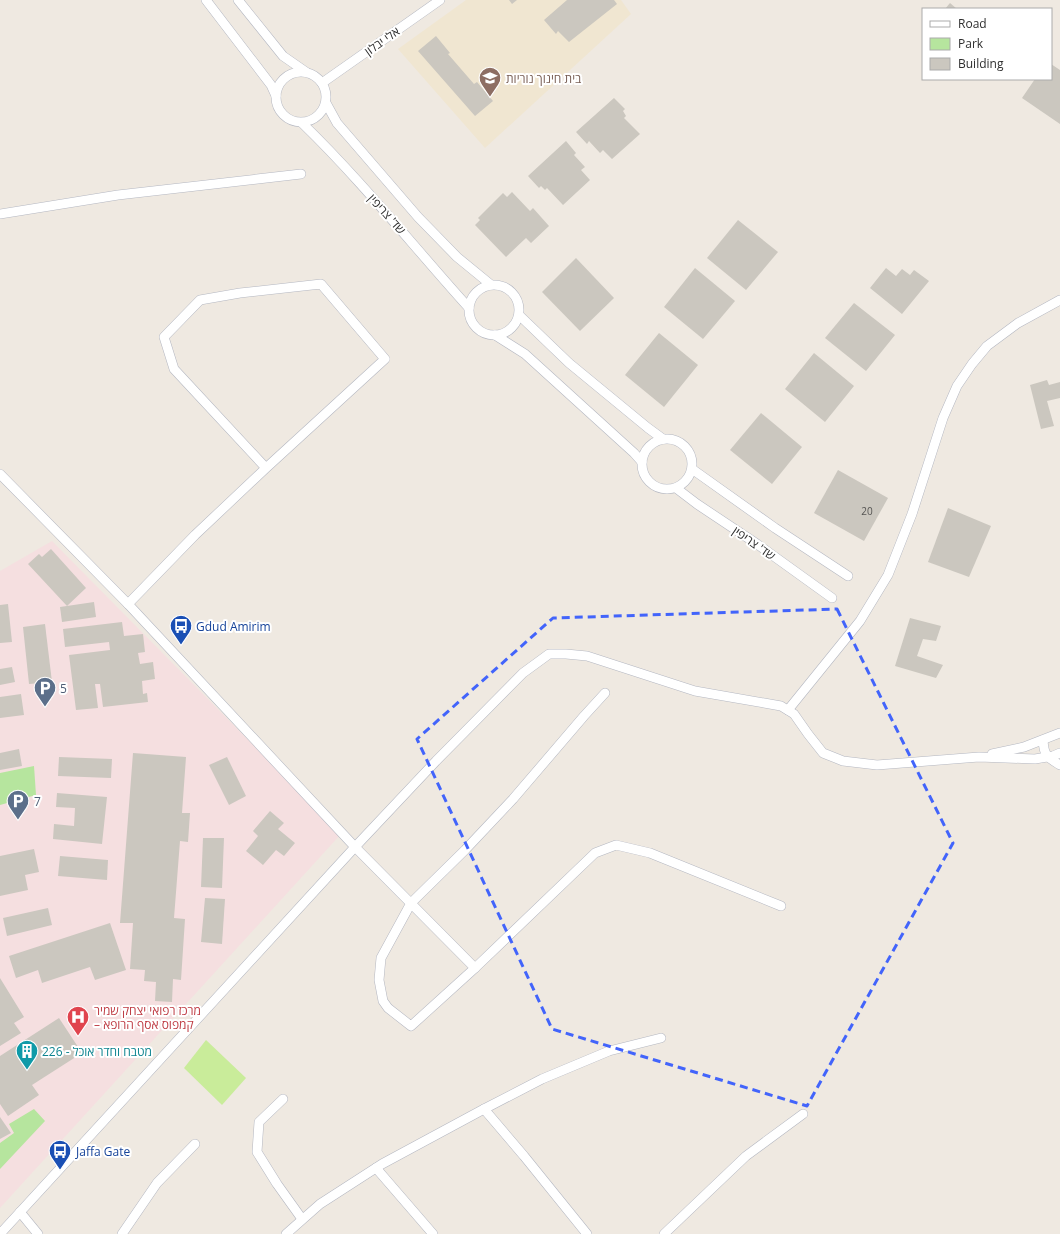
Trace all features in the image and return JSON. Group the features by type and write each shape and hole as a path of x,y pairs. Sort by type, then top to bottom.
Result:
{"street":[{"path":"206,0 271,86 276,96 277,104 286,118 294,122 302,123 311,121 318,117 326,103 327,94 325,86 314,74 297,72 282,80 278,87 276,96"},
{"path":"238,0 283,56 306,72"},
{"name":"אלי יבלון","path":"322,82 440,0"},
{"name":"שד' צריפין","path":"326,103 337,123 418,217 457,257 490,284"},
{"name":"שד' צריפין","path":"302,123 319,138 366,190 469,308"},
{"path":"0,214 118,195 301,174"},
{"path":"128,604 195,535 385,359 321,284 240,293 200,300 164,337 174,369 266,468"},
{"path":"490,284 499,284 506,287 513,292 519,303 519,315 516,323 503,334 487,334 479,330 473,324 470,317 469,308 475,293 482,287 490,284"},
{"path":"788,710 860,621 888,575 912,514 943,418 957,386 987,346 1018,323 1060,300"},
{"path":"519,315 569,363 648,428 663,438"},
{"path":"495,335 524,354 634,453 642,462"},
{"path":"663,438 672,438 680,441 691,453 693,461 689,477 684,483 676,488 660,488 652,484 646,478 643,471 642,462 648,447 655,441 663,438"},
{"name":"שד' צריפין","path":"692,469 775,528 848,576"},
{"path":"0,474 128,604 355,847 411,902 474,968"},
{"name":"שד' צריפין","path":"676,488 832,598"},
{"path":"0,1234 355,847 436,761 523,673 549,654 588,656 695,691 781,706 794,714 823,752 843,761 877,765 979,757 1035,759 1053,756 1060,753"},
{"path":"605,693 513,799 465,850 411,902 381,958 379,980 383,1001 388,1008 411,1026 595,853 616,845 650,853 781,906"},
{"path":"979,757 1024,747 1060,733"},
{"path":"1042,740 1047,757 1060,765"},
{"path":"286,1234 320,1204 376,1168 484,1109 542,1079 609,1051 661,1038"},
{"path":"283,1100 259,1122 257,1152 277,1184 302,1219"},
{"path":"484,1109 588,1234"},
{"path":"664,1234 746,1156 803,1114"},
{"path":"122,1234 157,1184 195,1144"},
{"path":"376,1168 434,1234"},
{"path":"20,1212 38,1234"}],"highlighted area":[{"path":"837,609 953,843 807,1106 552,1029 417,739 553,618"}],"shaded area":[{"name":"בית חינוך נוריות","path":"466,0 621,0 631,14 485,148 398,49"},
{"name":"מרכז רפואי יצחק שמיר – קמפוס אסף הרופא","path":"52,541 341,834 0,1208 0,571"}],"green space":[{"path":"34,766 36,795 0,805 0,773"},
{"path":"206,1040 246,1078 222,1105 184,1068"},
{"path":"34,1109 45,1121 0,1169 0,1143 14,1133 9,1124"}],"building":[{"path":"509,0 517,0 512,4"},
{"path":"567,0 614,0 617,4 569,42 558,31 556,34 544,20"},
{"path":"950,3 956,8 946,8"},
{"path":"436,36 450,53 448,54 474,84 477,82 493,101 475,116 418,51"},
{"path":"1052,65 1060,70 1060,124 1022,98 1034,80 1052,80"},
{"path":"614,98 625,109 623,111 626,116 624,118 640,134 612,159 603,150 600,153 589,141 587,144 576,132"},
{"path":"566,141 576,153 574,155 585,167 581,170 590,180 563,205 547,188 545,190 541,186 539,188 528,176"},
{"path":"512,192 530,211 533,208 549,226 531,243 526,238 506,257 475,225 480,220 478,218 503,193 507,197"},
{"path":"738,220 778,252 746,290 707,258"},
{"path":"576,258 614,298 580,331 542,292"},
{"path":"695,268 735,301 703,339 664,307"},
{"path":"886,268 896,276 902,269 910,275 914,270 929,281 902,314 870,288"},
{"path":"854,303 895,335 866,371 825,338"},
{"path":"659,333 698,365 664,407 625,375"},
{"path":"814,353 854,386 825,422 785,389"},
{"path":"1047,380 1049,385 1060,382 1060,398 1047,401 1054,426 1041,429 1030,385"},
{"path":"761,413 802,447 772,484 730,450"},
{"path":"838,470 888,498 864,541 814,513"},
{"path":"948,508 991,526 969,577 928,562"},
{"path":"51,549 86,588 67,606 28,564 39,554 42,557"},
{"path":"94,602 96,617 62,622 60,607"},
{"path":"8,604 12,642 0,643 0,605"},
{"path":"910,618 941,626 936,641 923,639 917,656 943,665 936,678 895,666"},
{"path":"122,622 124,636 143,634 145,652 138,653 140,664 153,662 155,679 142,681 143,694 147,693 148,702 103,707 100,684 95,684 98,708 76,710 69,655 110,650 109,642 65,647 63,629"},
{"path":"45,624 52,682 29,684 23,627"},
{"path":"12,667 15,682 0,685 0,669"},
{"path":"21,694 24,715 0,718 0,697"},
{"path":"19,749 22,766 0,770 0,753"},
{"path":"133,753 186,757 182,813 190,813 188,842 180,841 174,918 185,919 181,980 173,979 172,1002 155,1001 156,982 144,981 145,970 130,969 133,923 120,923"},
{"path":"59,757 112,759 111,778 58,776"},
{"path":"227,757 246,796 229,805 209,765"},
{"path":"57,793 107,797 102,844 53,839 54,824 74,826 75,808 56,807"},
{"path":"270,811 284,823 278,829 295,843 284,856 276,850 263,865 246,851 258,836 253,831"},
{"path":"203,838 224,838 222,888 201,887"},
{"path":"34,849 39,872 25,875 28,890 0,896 0,856"},
{"path":"60,856 108,860 107,880 58,876"},
{"path":"205,898 225,899 222,944 201,942"},
{"path":"48,908 52,925 7,936 3,918"},
{"path":"110,923 126,970 95,980 90,967 42,983 38,970 16,978 9,956"},
{"path":"0,978 24,1017 14,1023 21,1033 0,1046"},
{"name":"226 - מטבח וחדר אוכל","path":"59,1018 82,1053 32,1085 39,1095 8,1116 0,1104 0,1056"},
{"path":"0,1117 11,1133 0,1139"}],"place":[{"name":"בית חינוך נוריות","path":"490,98"},
{"name":"Gdud Amirim","path":"181,646"},
{"name":"5","path":"45,708"},
{"name":"7","path":"18,820"},
{"name":"מרכז רפואי יצחק שמיר – קמפוס אסף הרופא","path":"78,1036"},
{"name":"226 - מטבח וחדר אוכל","path":"27,1070"},
{"name":"Jaffa Gate","path":"60,1170"}]}
